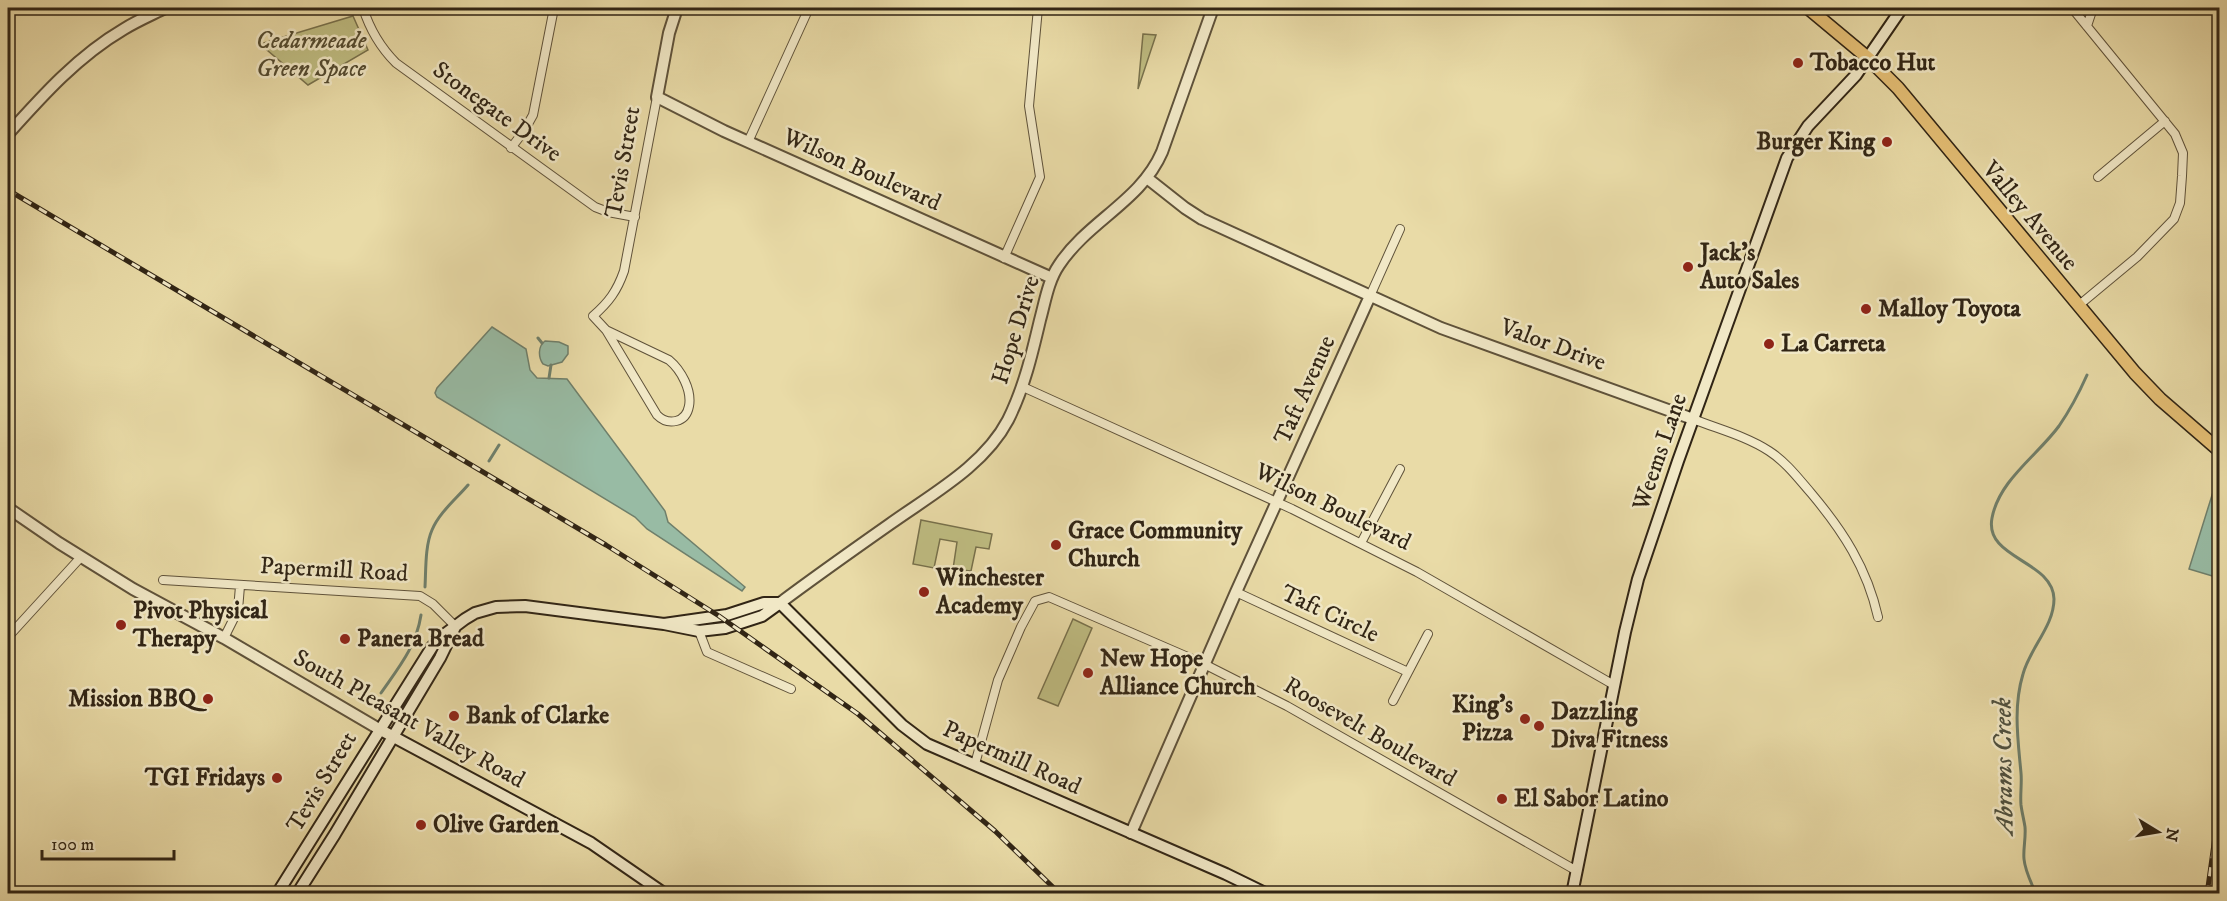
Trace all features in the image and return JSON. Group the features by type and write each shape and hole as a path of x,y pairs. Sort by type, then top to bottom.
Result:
{"main road":[{"name":"Valley Avenue","path":"1808,8 1868,58 1898,88 2078,306 2160,399 2220,451"}],"street":[{"path":"8,134 51,87 85,56 124,29 165,8"},
{"name":"Stonegate Drive","path":"363,8 373,34 396,63 595,207 635,217"},
{"path":"511,148 524,131 532,115 554,8"},
{"name":"Tevis Street","path":"606,330 592,316 613,297 624,271 666,44 677,8"},
{"path":"747,141 809,8"},
{"path":"1004,258 1040,177 1029,106 1038,8"},
{"name":"Hope Drive","path":"780,603 947,484 978,459 994,442 1023,387 1052,278 1065,257 1091,228 1130,197 1147,178 1162,152 1213,8"},
{"name":"Weems Lane","path":"1572,894 1638,579 1787,158 1808,126 1839,95 1868,58 1902,8"},
{"path":"2072,8 2175,134 2182,153 2180,203 2174,219 2137,257 2078,306"},
{"path":"2087,26 2093,8"},
{"name":"Wilson Boulevard","path":"657,97 747,141 1052,278"},
{"path":"2098,177 2165,121"},
{"name":"Valor Drive","path":"1147,178 1202,219 1449,331 1752,442 1786,464 1845,536 1868,581 1878,617"},
{"name":"Taft Avenue","path":"1131,832 1236,592 1400,229"},
{"path":"606,330 669,360 676,366 684,379 689,402 689,409 683,418 666,422 657,415 606,330"},
{"name":"Wilson Boulevard","path":"1023,387 1277,501 1361,543 1417,572 1614,685"},
{"path":"1361,543 1400,469"},
{"name":"South Pleasant Valley Road","path":"8,508 133,590 224,638 379,729 591,843 665,894"},
{"path":"8,637 81,557"},
{"name":"Papermill Road","path":"163,580 420,596 433,604 455,626"},
{"path":"224,638 238,610 240,585"},
{"name":"Taft Circle","path":"1236,592 1408,672"},
{"name":"Roosevelt Boulevard","path":"975,764 998,680 1031,606 1040,598 1054,598 1204,664 1307,717 1577,872"},
{"path":"664,624 727,615 764,603 780,603"},
{"path":"455,626 475,613 496,607 514,606 664,624 699,631 726,628 762,616 780,603"},
{"name":"Papermill Road","path":"780,603 914,736 927,744 1131,832 1267,894"},
{"name":"Tevis Street","path":"277,894 432,647 455,626"},
{"name":"Tevis Street","path":"297,894 440,658 455,626"},
{"path":"699,631 707,652 791,689"},
{"path":"1393,701 1428,634"}],"green space":[{"name":"Cedarmeade Green Space","path":"353,16 368,50 308,85 260,44"},
{"path":"1143,34 1156,35 1138,89"},
{"path":"921,520 992,534 989,549 976,547 971,571 953,569 957,542 940,539 934,568 913,564"},
{"path":"1073,619 1092,628 1058,706 1038,698"}],"shaded area":[{"path":"492,327 526,349 530,370 537,378 567,379 665,511 668,522 745,587 742,591 647,529 635,517 437,397 435,393 437,388"},
{"path":"545,341 559,342 568,346 568,354 562,362 548,366 543,364 540,352"},
{"path":"2213,492 2219,495 2219,578 2189,569"}],"waterway":[{"path":"538,338 542,343"},
{"path":"549,378 551,365"},
{"name":"Abrams Creek","path":"2036,894 2024,859 2025,824 2021,805 2017,711 2026,664 2046,628 2054,599 2051,586 2043,576 1998,542 1992,532 1992,518 2002,492 2059,426 2087,375"},
{"path":"489,461 499,445"},
{"path":"425,587 427,550 432,530 443,512 468,485"},
{"path":"381,693 411,647 421,615"}],"railway":[{"path":"8,190 606,545 719,616 858,714 995,831 1060,894"},
{"path":"2207,894 2220,801"}],"place":[{"name":"Tobacco Hut","path":"1798,63"},
{"name":"Burger King","path":"1887,142"},
{"name":"Jack’s Auto Sales","path":"1688,267"},
{"name":"Malloy Toyota","path":"1866,309"},
{"name":"La Carreta","path":"1769,344"},
{"name":"Grace Community Church","path":"1056,545"},
{"name":"Winchester Academy","path":"924,592"},
{"name":"Pivot Physical Therapy","path":"121,625"},
{"name":"Panera Bread","path":"345,639"},
{"name":"New Hope Alliance Church","path":"1088,673"},
{"name":"Mission BBQ","path":"208,699"},
{"name":"Bank of Clarke","path":"454,716"},
{"name":"King’s Pizza","path":"1525,719"},
{"name":"Dazzling Diva Fitness","path":"1539,726"},
{"name":"TGI Fridays","path":"277,778"},
{"name":"El Sabor Latino","path":"1502,799"},
{"name":"Olive Garden","path":"421,825"}]}
